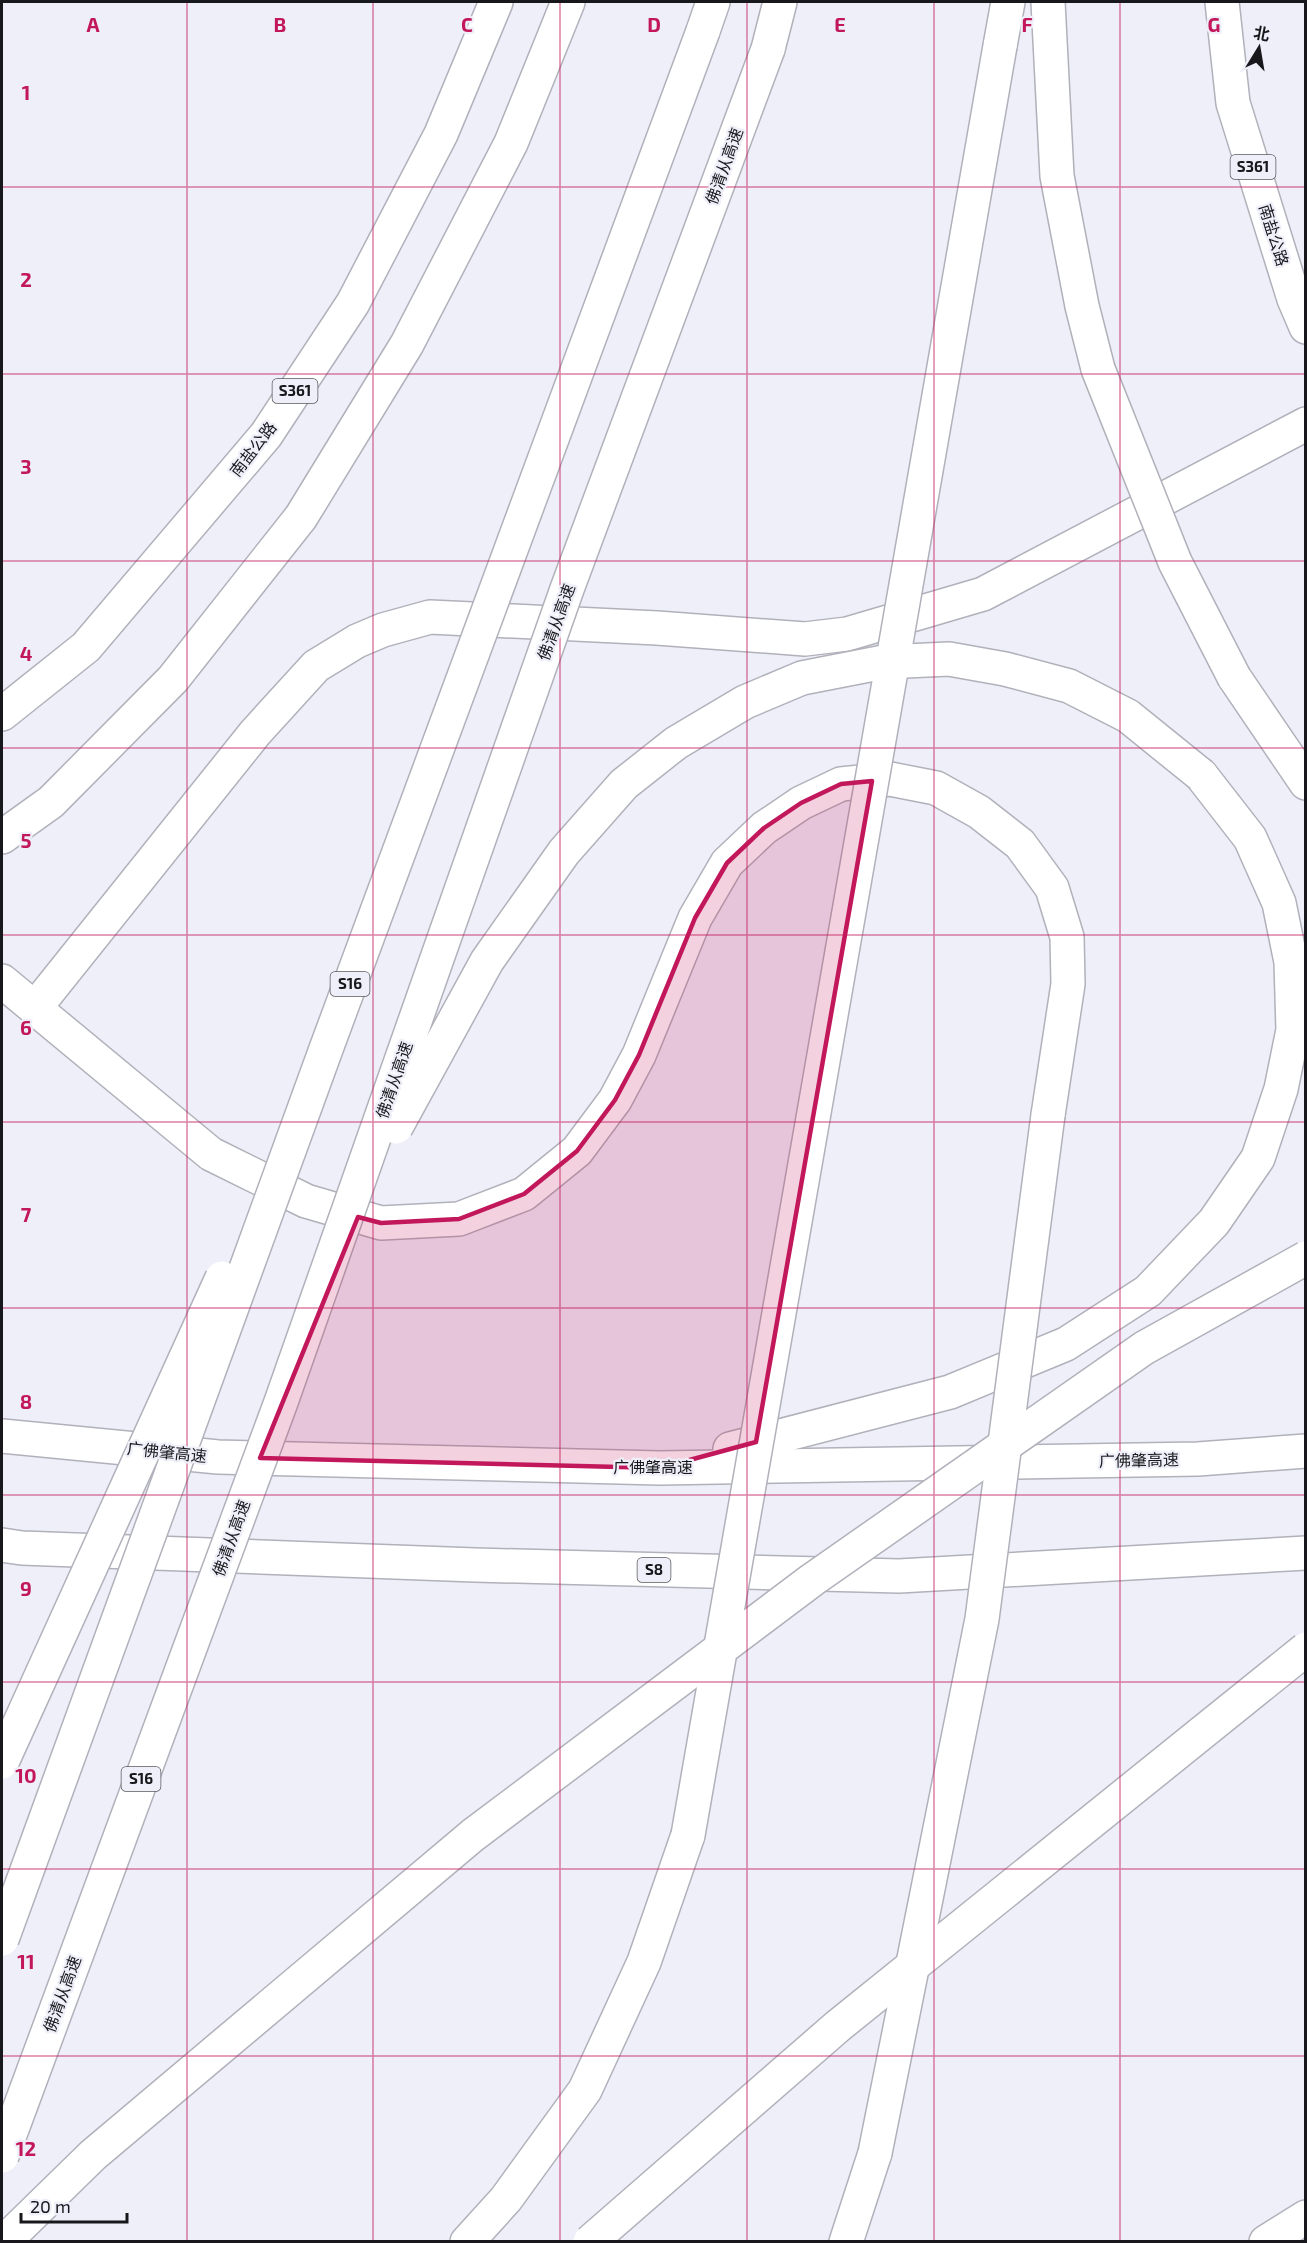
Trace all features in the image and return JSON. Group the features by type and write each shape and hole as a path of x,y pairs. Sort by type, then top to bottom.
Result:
{"main road":[{"name":"南盐公路","path":"2,714 86,647 266,435 353,303 441,134 496,2"},
{"path":"2,837 51,802 173,679 300,517 413,334 511,143 568,2"},
{"name":"佛清从高速","path":"2,2156 281,1402 563,600 768,49 780,2"},
{"path":"467,2241 506,2199 585,2090 644,1962 688,1835 1008,2"},
{"path":"1048,2 1057,176 1082,306 1098,369 1175,562 1234,677 1305,783"},
{"name":"南盐公路","path":"1221,2 1233,103 1305,327"},
{"name":"S16","path":"2,1939 326,1049 708,16"},
{"path":"35,1008 255,733 316,666 357,641 383,630 430,617 657,628 805,639 847,634 983,594 1305,424"},
{"path":"281,1402 401,1115 487,961 564,852 624,784 676,743 745,702 802,678 884,662 949,659 1005,669 1069,686 1128,716 1201,775 1250,838 1279,903 1291,962 1293,1030 1281,1089 1258,1158 1214,1222 1148,1291 1066,1344 950,1392 660,1468"},
{"path":"2,981 212,1154 306,1202 381,1223 459,1220 524,1194 577,1151 615,1100 639,1055 695,918 727,862 764,828 801,803 841,784 890,780 936,788 980,812 1020,844 1052,888 1068,937 1068,984 1048,1115 982,1619 875,2153 846,2241"},
{"path":"2,1762 326,1049"},
{"path":"4,2241 93,2155 482,1828 812,1580 1124,1362 1305,1258"},
{"name":"广佛肇高速","path":"2,1436 218,1457 660,1468 1197,1459 1305,1451"},
{"name":"S8","path":"8,1547 475,1565 899,1576 1305,1553"},
{"path":"590,2241 838,2026 1305,1649"},
{"path":"1266,2241 1305,2217"}],"highlighted area":[{"path":"872,781 756,1442 660,1468 260,1458 358,1217 381,1223 459,1219 524,1194 577,1151 615,1100 639,1055 695,918 727,863 764,828 801,803 841,784"}]}
